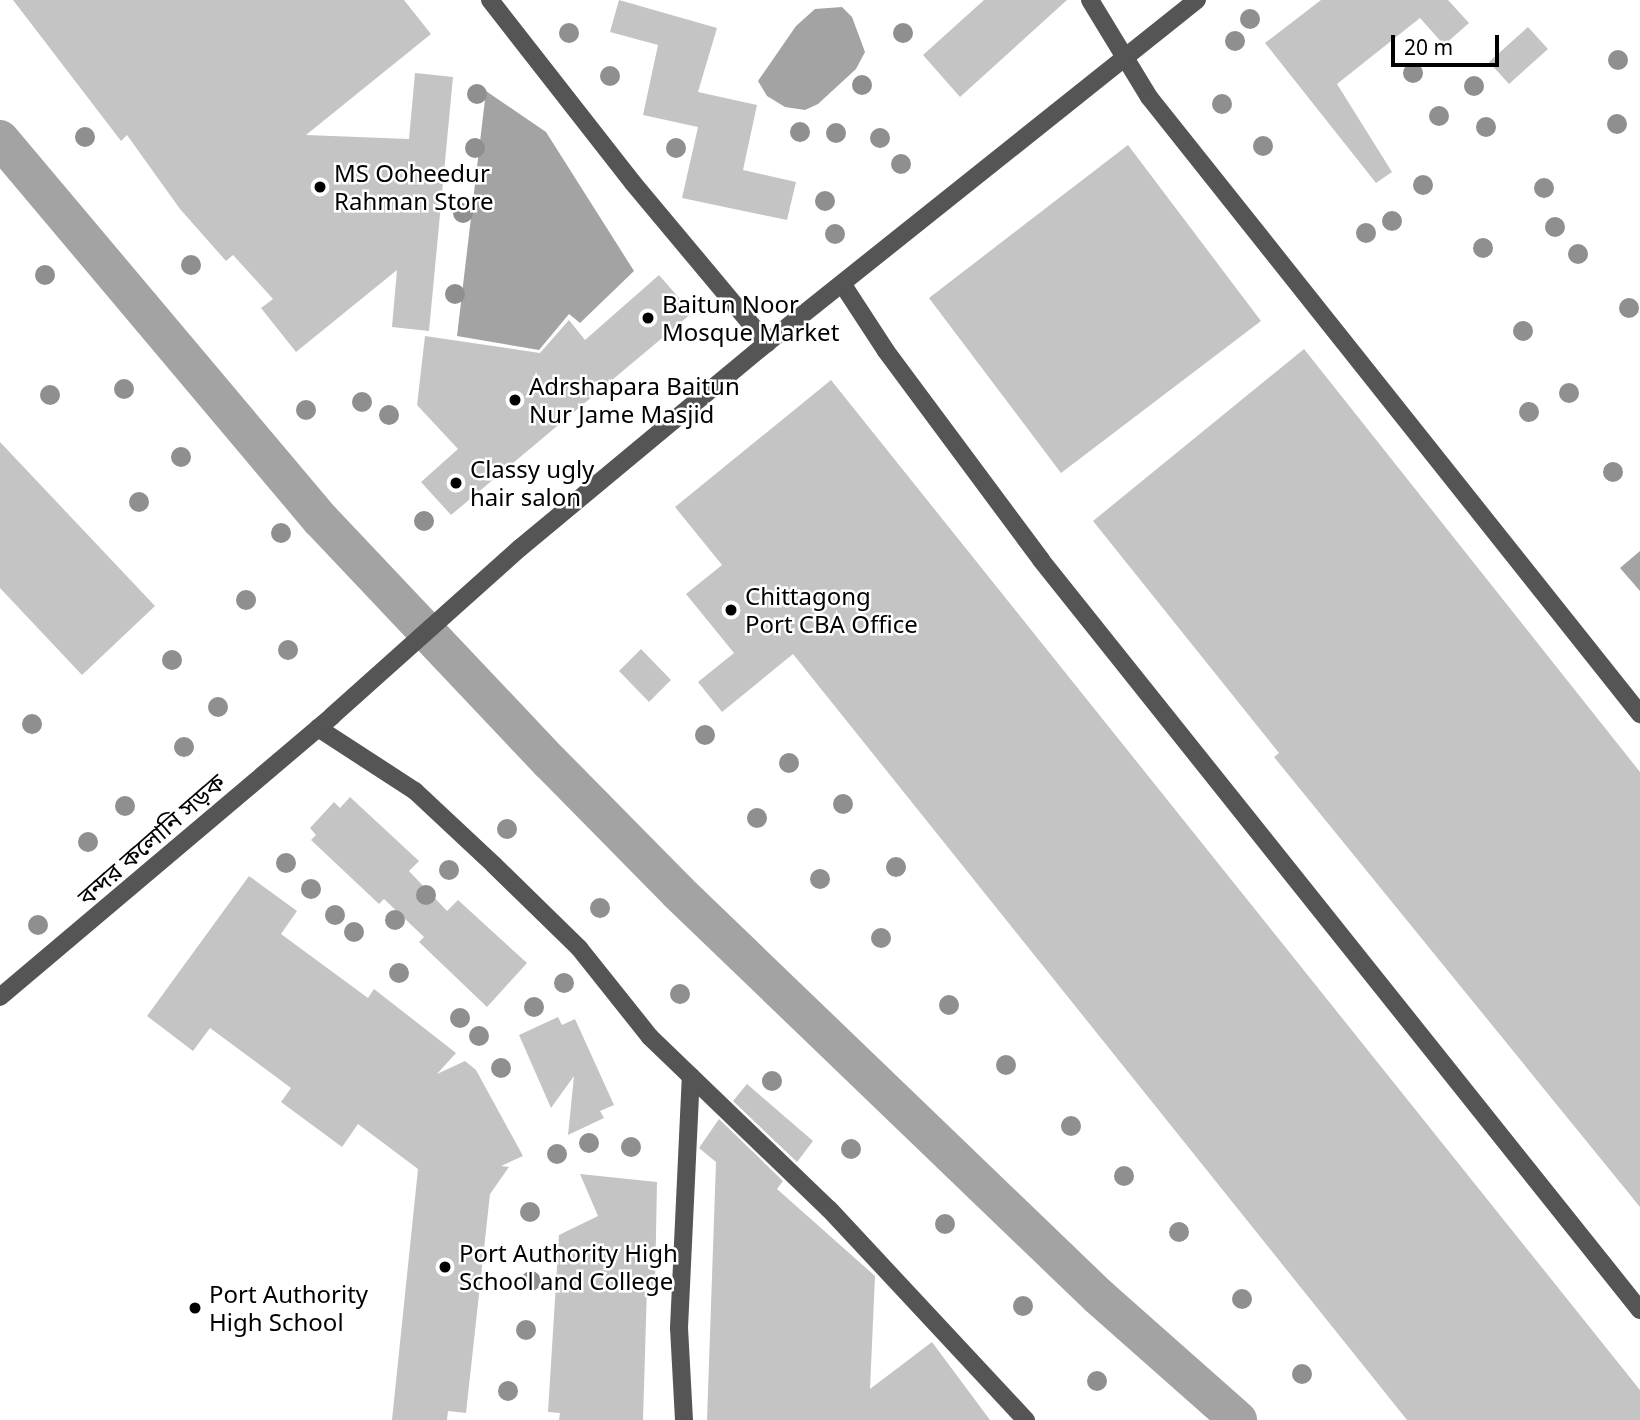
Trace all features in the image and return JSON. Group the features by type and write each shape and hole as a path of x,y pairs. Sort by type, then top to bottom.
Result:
{"street":[{"path":"490,0 634,183 767,343"},
{"path":"1090,0 1126,55 1149,97 1640,713"},
{"name":"বন্দর কলোনি সড়ক","path":"0,997 332,716 520,548 767,343 1197,0"},
{"path":"843,285 886,351 1041,561 1640,1310"},
{"path":"318,728 415,791 579,948 613,995 691,1076 829,1209 1026,1420"},
{"path":"684,1420 679,1328 691,1076"}],"shaded area":[{"path":"842,7 852,17 865,52 856,69 818,104 805,110 785,107 767,96 758,81 796,26 815,9"},
{"path":"486,91 546,132 634,271 580,323 569,314 539,350 457,336"},
{"path":"1640,551 1640,591 1620,568"}],"building":[{"path":"13,0 404,0 431,34 306,135 409,139 415,73 453,77 429,331 392,327 397,270 296,352 261,308 273,299 233,255 226,261 180,209 127,135 121,141"},
{"path":"619,0 717,28 698,92 757,105 743,170 796,182 787,220 682,198 698,127 643,115 658,45 610,32"},
{"path":"984,0 1067,0 960,97 923,55"},
{"path":"1321,0 1448,0 1469,23 1444,45 1420,18 1337,84 1392,172 1376,183 1265,43"},
{"path":"1528,27 1548,49 1509,84 1489,62"},
{"path":"1128,145 1261,321 1061,473 929,298"},
{"path":"659,275 692,313 451,515 421,482 458,449 417,405 425,336 540,353 569,320 585,340"},
{"path":"1304,349 1640,772 1640,1207 1274,757 1279,753 1093,521"},
{"path":"831,380 1640,1390 1640,1420 1407,1420 793,654 722,712 698,682 734,653 686,594 722,565 675,507"},
{"path":"0,442 155,606 82,675 0,588"},
{"path":"641,649 671,680 649,702 619,671"},
{"path":"350,797 419,861 409,871 447,911 458,900 527,963 487,1007 419,942 424,937 384,899 379,904 311,840 316,835 310,828 334,802 340,808"},
{"path":"249,876 297,911 281,934 368,998 374,989 456,1053 437,1074 465,1061 476,1070 523,1156 501,1166 509,1167 490,1194 466,1413 448,1411 447,1420 392,1420 418,1169 358,1124 342,1147 281,1102 291,1088 210,1028 193,1051 147,1016"},
{"path":"558,1017 562,1025 575,1019 614,1105 600,1111 604,1118 568,1135 574,1076 551,1108 519,1035"},
{"path":"747,1084 813,1141 797,1162 733,1101"},
{"path":"719,1119 783,1181 777,1189 875,1276 870,1389 932,1342 990,1420 707,1420 716,1162 699,1148"},
{"path":"580,1174 657,1182 655,1287 647,1287 643,1420 559,1420 560,1413 548,1412 559,1235 598,1216"}],"waterway":[{"path":"0,139 321,520 550,762 678,892 1098,1296 1238,1420"}],"place":[{"name":"MS Ooheedur Rahman Store","path":"320,187"},
{"name":"Baitun Noor Mosque Market","path":"648,318"},
{"name":"Adrshapara Baitun Nur Jame Masjid","path":"515,400"},
{"name":"Classy ugly hair salon","path":"456,483"},
{"name":"Chittagong Port CBA Office","path":"731,610"},
{"name":"Port Authority High School and College","path":"445,1267"},
{"name":"Port Authority High School","path":"195,1308"}]}
